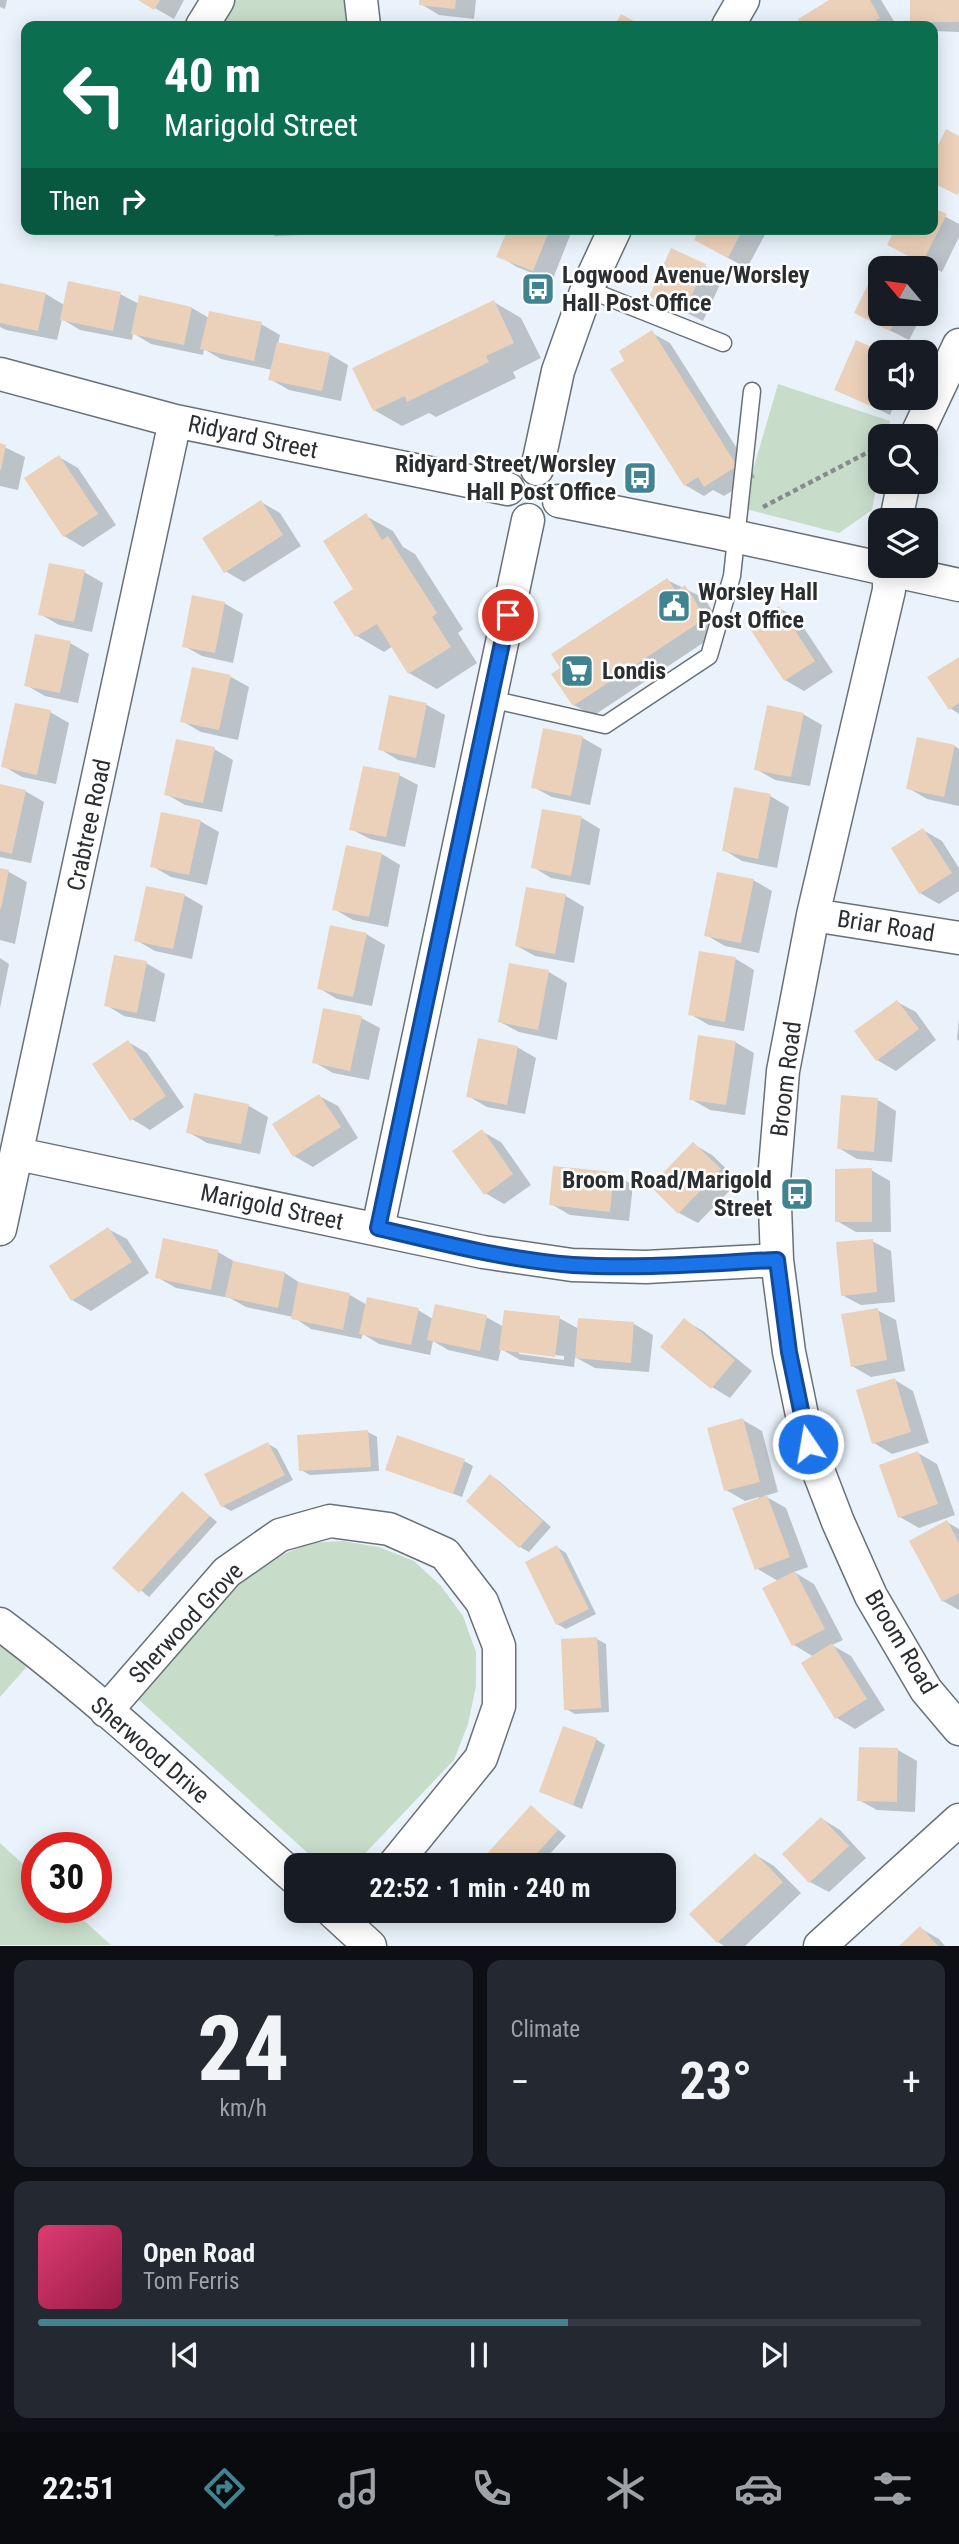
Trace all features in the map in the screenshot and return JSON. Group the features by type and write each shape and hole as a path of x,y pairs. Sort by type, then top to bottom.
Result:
{"street":[{"path":"205,21 218,0"},
{"path":"361,0 363,21"},
{"path":"731,21 743,0"},
{"path":"537,469 558,371 587,289 612,235"},
{"path":"922,424 959,345"},
{"name":"Ridyard Street","path":"0,374 175,421 509,489"},
{"name":"Crabtree Road","path":"0,1229 175,421"},
{"path":"530,469 537,469 553,477 559,501 543,519 528,520 514,512 510,505 509,489 516,476 530,469"},
{"path":"559,501 737,528 868,562"},
{"path":"378,1228 528,520"},
{"name":"Broom Road","path":"889,578 889,590 813,915 783,1071 774,1180 777,1260 789,1352 808,1444 833,1509 871,1597 926,1690 959,1729"},
{"path":"930,578 959,585"},
{"name":"Briar Road","path":"813,915 959,938"},
{"name":"Marigold Street","path":"18,1154 483,1252 572,1265 646,1267 777,1260"},
{"name":"Sherwood Grove","path":"106,1711 227,1572 280,1535 330,1521 389,1529 445,1554 482,1602 499,1646 499,1706 481,1758 404,1853"},
{"name":"Sherwood Drive","path":"0,1624 39,1653 284,1868"},
{"path":"820,1945 959,1820"},
{"path":"351,1923 370,1945"}],"lane":[{"path":"587,289 723,344"},
{"path":"490,699 605,725 709,656 732,576 752,391"}],"path":[{"path":"737,528 868,453"}],"green space":[{"path":"218,0 361,0 363,21 205,21"},
{"path":"778,384 890,421 889,424 868,424 868,494 875,494 872,508 868,508 868,513 839,533 742,508"},
{"path":"342,1541 379,1547 414,1561 441,1586 463,1616 476,1652 476,1686 468,1724 454,1760 365,1853 308,1853 138,1699 247,1576 284,1554 310,1543"},
{"path":"0,1629 39,1653 0,1697"},
{"path":"0,1843 21,1862 21,1923 87,1923 111,1945 0,1945"}],"building":[{"path":"138,0 160,0 154,10"},
{"path":"419,0 456,0 455,9 419,5"},
{"path":"829,0 870,0 880,18 875,21 798,19"},
{"path":"910,0 959,0 959,22 910,21"},
{"path":"621,14 634,21 617,21"},
{"path":"946,129 959,136 957,195 938,186 938,145"},
{"path":"938,210 947,214 938,232"},
{"path":"505,235 548,235 533,271 496,257"},
{"path":"697,235 740,235 728,258 694,240"},
{"path":"892,235 936,235 926,256 908,256 887,245"},
{"path":"671,248 706,264 684,312 649,297"},
{"path":"68,281 121,292 113,331 60,320"},
{"path":"0,283 46,293 38,331 0,323"},
{"path":"868,284 868,320 854,313"},
{"path":"139,295 192,307 184,345 131,334"},
{"path":"494,300 514,343 486,356 489,362 407,402 405,396 373,411 352,368"},
{"path":"209,311 262,322 254,361 200,349"},
{"path":"880,326 892,326 890,331"},
{"path":"652,330 737,466 704,487 698,477 684,486 610,369 624,361 619,351"},
{"path":"856,340 868,346 868,405 834,390"},
{"path":"277,342 330,353 322,391 268,380"},
{"path":"0,443 6,445 1,470 0,470"},
{"path":"59,455 98,514 63,537 24,478"},
{"path":"261,500 283,535 224,573 202,538"},
{"path":"366,513 382,540 388,536 437,613 432,617 451,647 408,674 377,624 355,637 333,602 353,589 323,541"},
{"path":"49,563 85,570 74,622 38,615"},
{"path":"667,578 676,591 685,585 706,618 573,706 551,674 560,668 551,654"},
{"path":"192,595 225,602 215,653 182,647"},
{"path":"779,606 815,661 784,681 748,626"},
{"path":"35,634 71,641 60,693 24,686"},
{"path":"959,657 959,703 949,710 927,677"},
{"path":"192,667 231,675 219,730 180,722"},
{"path":"389,695 427,703 416,758 378,750"},
{"path":"15,703 51,710 37,775 1,767"},
{"path":"767,705 804,713 791,777 754,770"},
{"path":"543,728 583,736 571,796 531,788"},
{"path":"917,737 955,745 944,797 906,789"},
{"path":"176,739 215,747 203,803 164,795"},
{"path":"363,766 400,773 386,837 349,830"},
{"path":"0,784 26,790 12,854 0,851"},
{"path":"734,787 771,794 758,859 722,851"},
{"path":"542,809 582,816 571,876 531,868"},
{"path":"161,812 201,820 189,875 150,867"},
{"path":"923,828 952,873 919,894 891,848"},
{"path":"346,845 382,853 369,917 332,910"},
{"path":"0,868 9,870 1,909 0,909"},
{"path":"717,872 754,879 741,943 704,936"},
{"path":"146,886 185,894 173,949 134,941"},
{"path":"526,887 566,894 555,954 515,946"},
{"path":"330,925 367,933 353,997 317,989"},
{"path":"699,951 736,957 725,1022 688,1015"},
{"path":"114,955 147,961 137,1013 104,1006"},
{"path":"509,963 549,970 538,1030 498,1022"},
{"path":"897,1000 919,1029 876,1061 854,1031"},
{"path":"323,1008 362,1016 350,1071 312,1063"},
{"path":"698,1035 736,1041 726,1105 689,1100"},
{"path":"478,1038 518,1046 507,1105 466,1097"},
{"path":"128,1040 166,1096 130,1121 92,1064"},
{"path":"194,1093 249,1104 241,1144 186,1133"},
{"path":"319,1094 341,1127 293,1157 272,1124"},
{"path":"841,1095 878,1098 874,1152 837,1149"},
{"path":"482,1129 513,1174 484,1195 452,1151"},
{"path":"693,1142 721,1169 678,1214 650,1186"},
{"path":"553,1166 614,1172 610,1212 549,1205"},
{"path":"872,1168 872,1222 835,1222 835,1169"},
{"path":"108,1227 132,1262 71,1301 49,1266"},
{"path":"163,1238 219,1250 211,1290 155,1278"},
{"path":"873,1239 877,1292 841,1296 836,1242"},
{"path":"233,1261 285,1272 278,1308 225,1297"},
{"path":"298,1282 350,1293 343,1330 291,1319"},
{"path":"367,1297 419,1308 411,1345 359,1334"},
{"path":"435,1304 487,1315 480,1351 427,1340"},
{"path":"878,1308 887,1360 851,1367 841,1314"},
{"path":"504,1310 560,1316 555,1357 499,1350"},
{"path":"578,1318 634,1322 631,1363 575,1358"},
{"path":"684,1318 735,1360 711,1389 660,1347"},
{"path":"895,1378 911,1432 872,1444 856,1390"},
{"path":"743,1418 760,1482 724,1491 707,1428"},
{"path":"368,1430 371,1467 299,1471 297,1435"},
{"path":"397,1435 465,1459 453,1494 385,1470"},
{"path":"268,1442 285,1475 221,1507 204,1474"},
{"path":"918,1451 938,1504 898,1518 879,1465"},
{"path":"490,1474 543,1521 519,1548 466,1501"},
{"path":"182,1491 210,1516 139,1593 112,1568"},
{"path":"767,1495 790,1557 755,1570 732,1508"},
{"path":"947,1520 959,1543 959,1593 942,1602 909,1541"},
{"path":"557,1545 589,1609 556,1625 525,1562"},
{"path":"795,1571 825,1629 792,1646 762,1588"},
{"path":"597,1637 601,1708 564,1710 561,1639"},
{"path":"832,1643 867,1699 835,1719 801,1663"},
{"path":"563,1726 597,1738 573,1805 539,1792"},
{"path":"859,1747 898,1748 897,1802 857,1801"},
{"path":"531,1805 558,1830 538,1853 488,1853"},
{"path":"821,1817 849,1846 809,1883 782,1854"},
{"path":"755,1853 783,1882 717,1943 689,1914"},
{"path":"920,1926 938,1946 899,1946"}],"place":[{"name":"Logwood Avenue/Worsley Hall Post Office","path":"538,289"},
{"name":"Ridyard Street/Worsley Hall Post Office","path":"640,478"},
{"name":"Worsley Hall Post Office","path":"674,606"},
{"name":"Londis","path":"577,671"},
{"name":"Broom Road/Marigold Street","path":"797,1194"}],"route":[{"path":"508,615 378,1228 483,1252 572,1265 646,1267 777,1260 789,1352 808,1444"}]}
